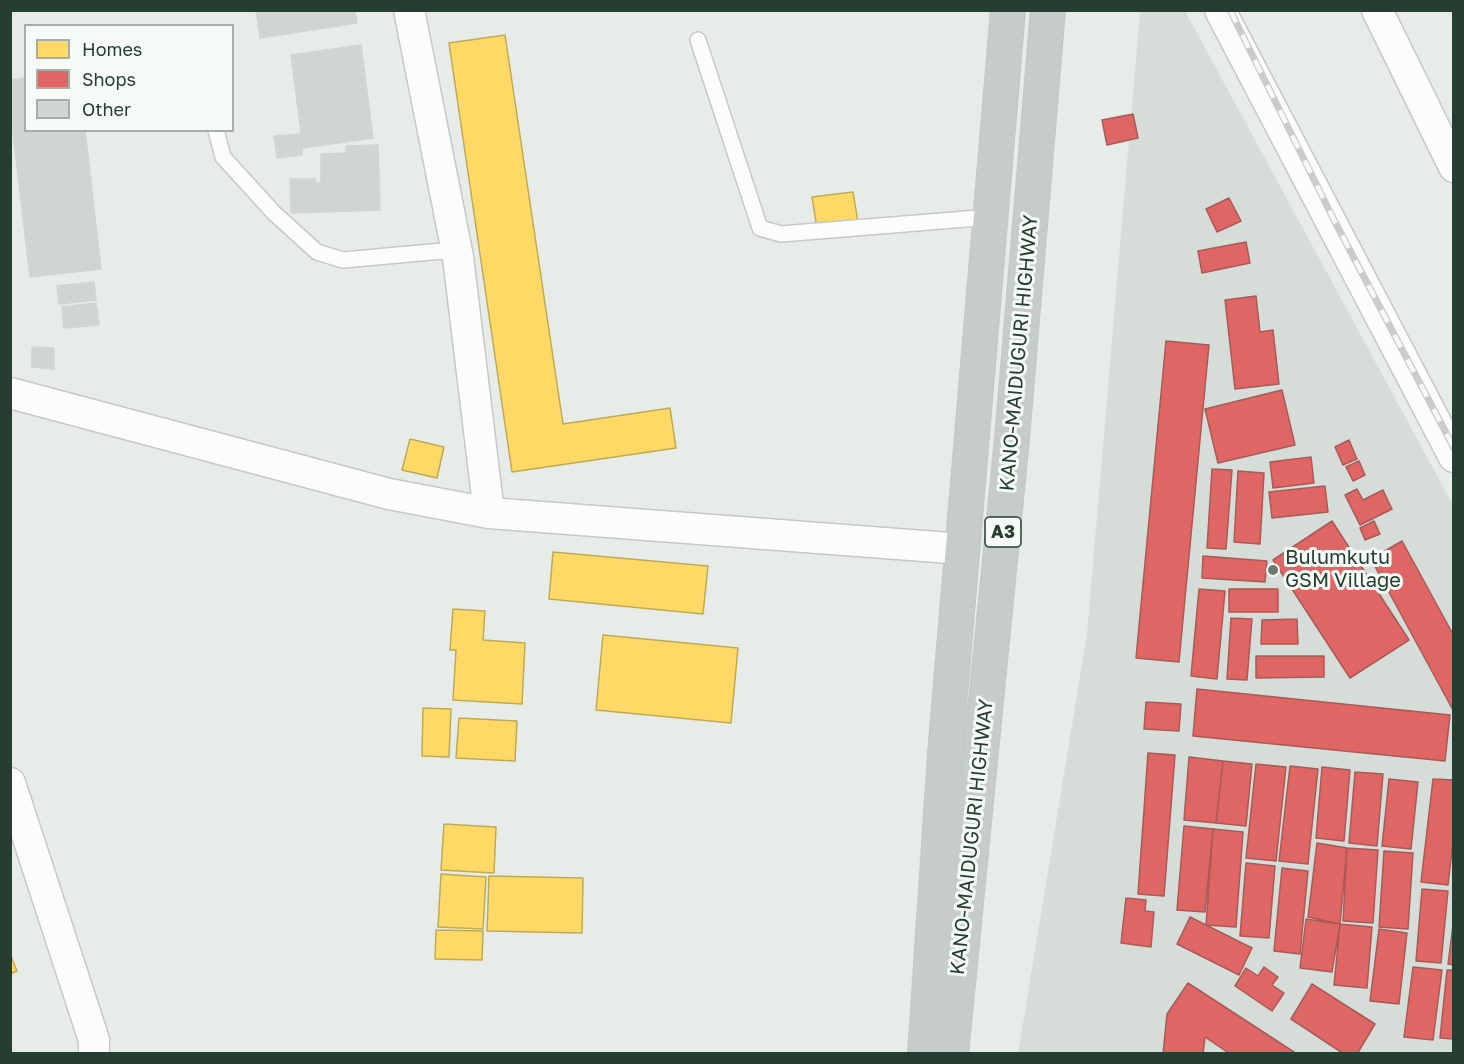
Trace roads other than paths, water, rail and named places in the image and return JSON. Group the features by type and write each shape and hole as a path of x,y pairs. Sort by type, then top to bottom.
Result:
{"highway":[{"name":"KANO-MAIDUGURI HIGHWAY","path":"925,1053 945,754 1008,10"},
{"name":"KANO-MAIDUGURI HIGHWAY","path":"951,1053 1012,439 1048,10"}],"street":[{"path":"409,10 458,257 489,513"},
{"path":"1220,10 1454,457"},
{"path":"1377,10 1454,166"},
{"path":"10,393 389,494 489,513 963,549"},
{"path":"10,783 94,1040 94,1053"}],"lane":[{"path":"698,40 759,228 781,234 991,217"},
{"path":"217,132 223,157 288,228 317,252 343,260 442,251 458,257"}],"railway":[{"path":"1230,10 1335,222 1454,448"}],"place":[{"name":"Bulumkutu GSM Village","path":"1273,570"}]}
